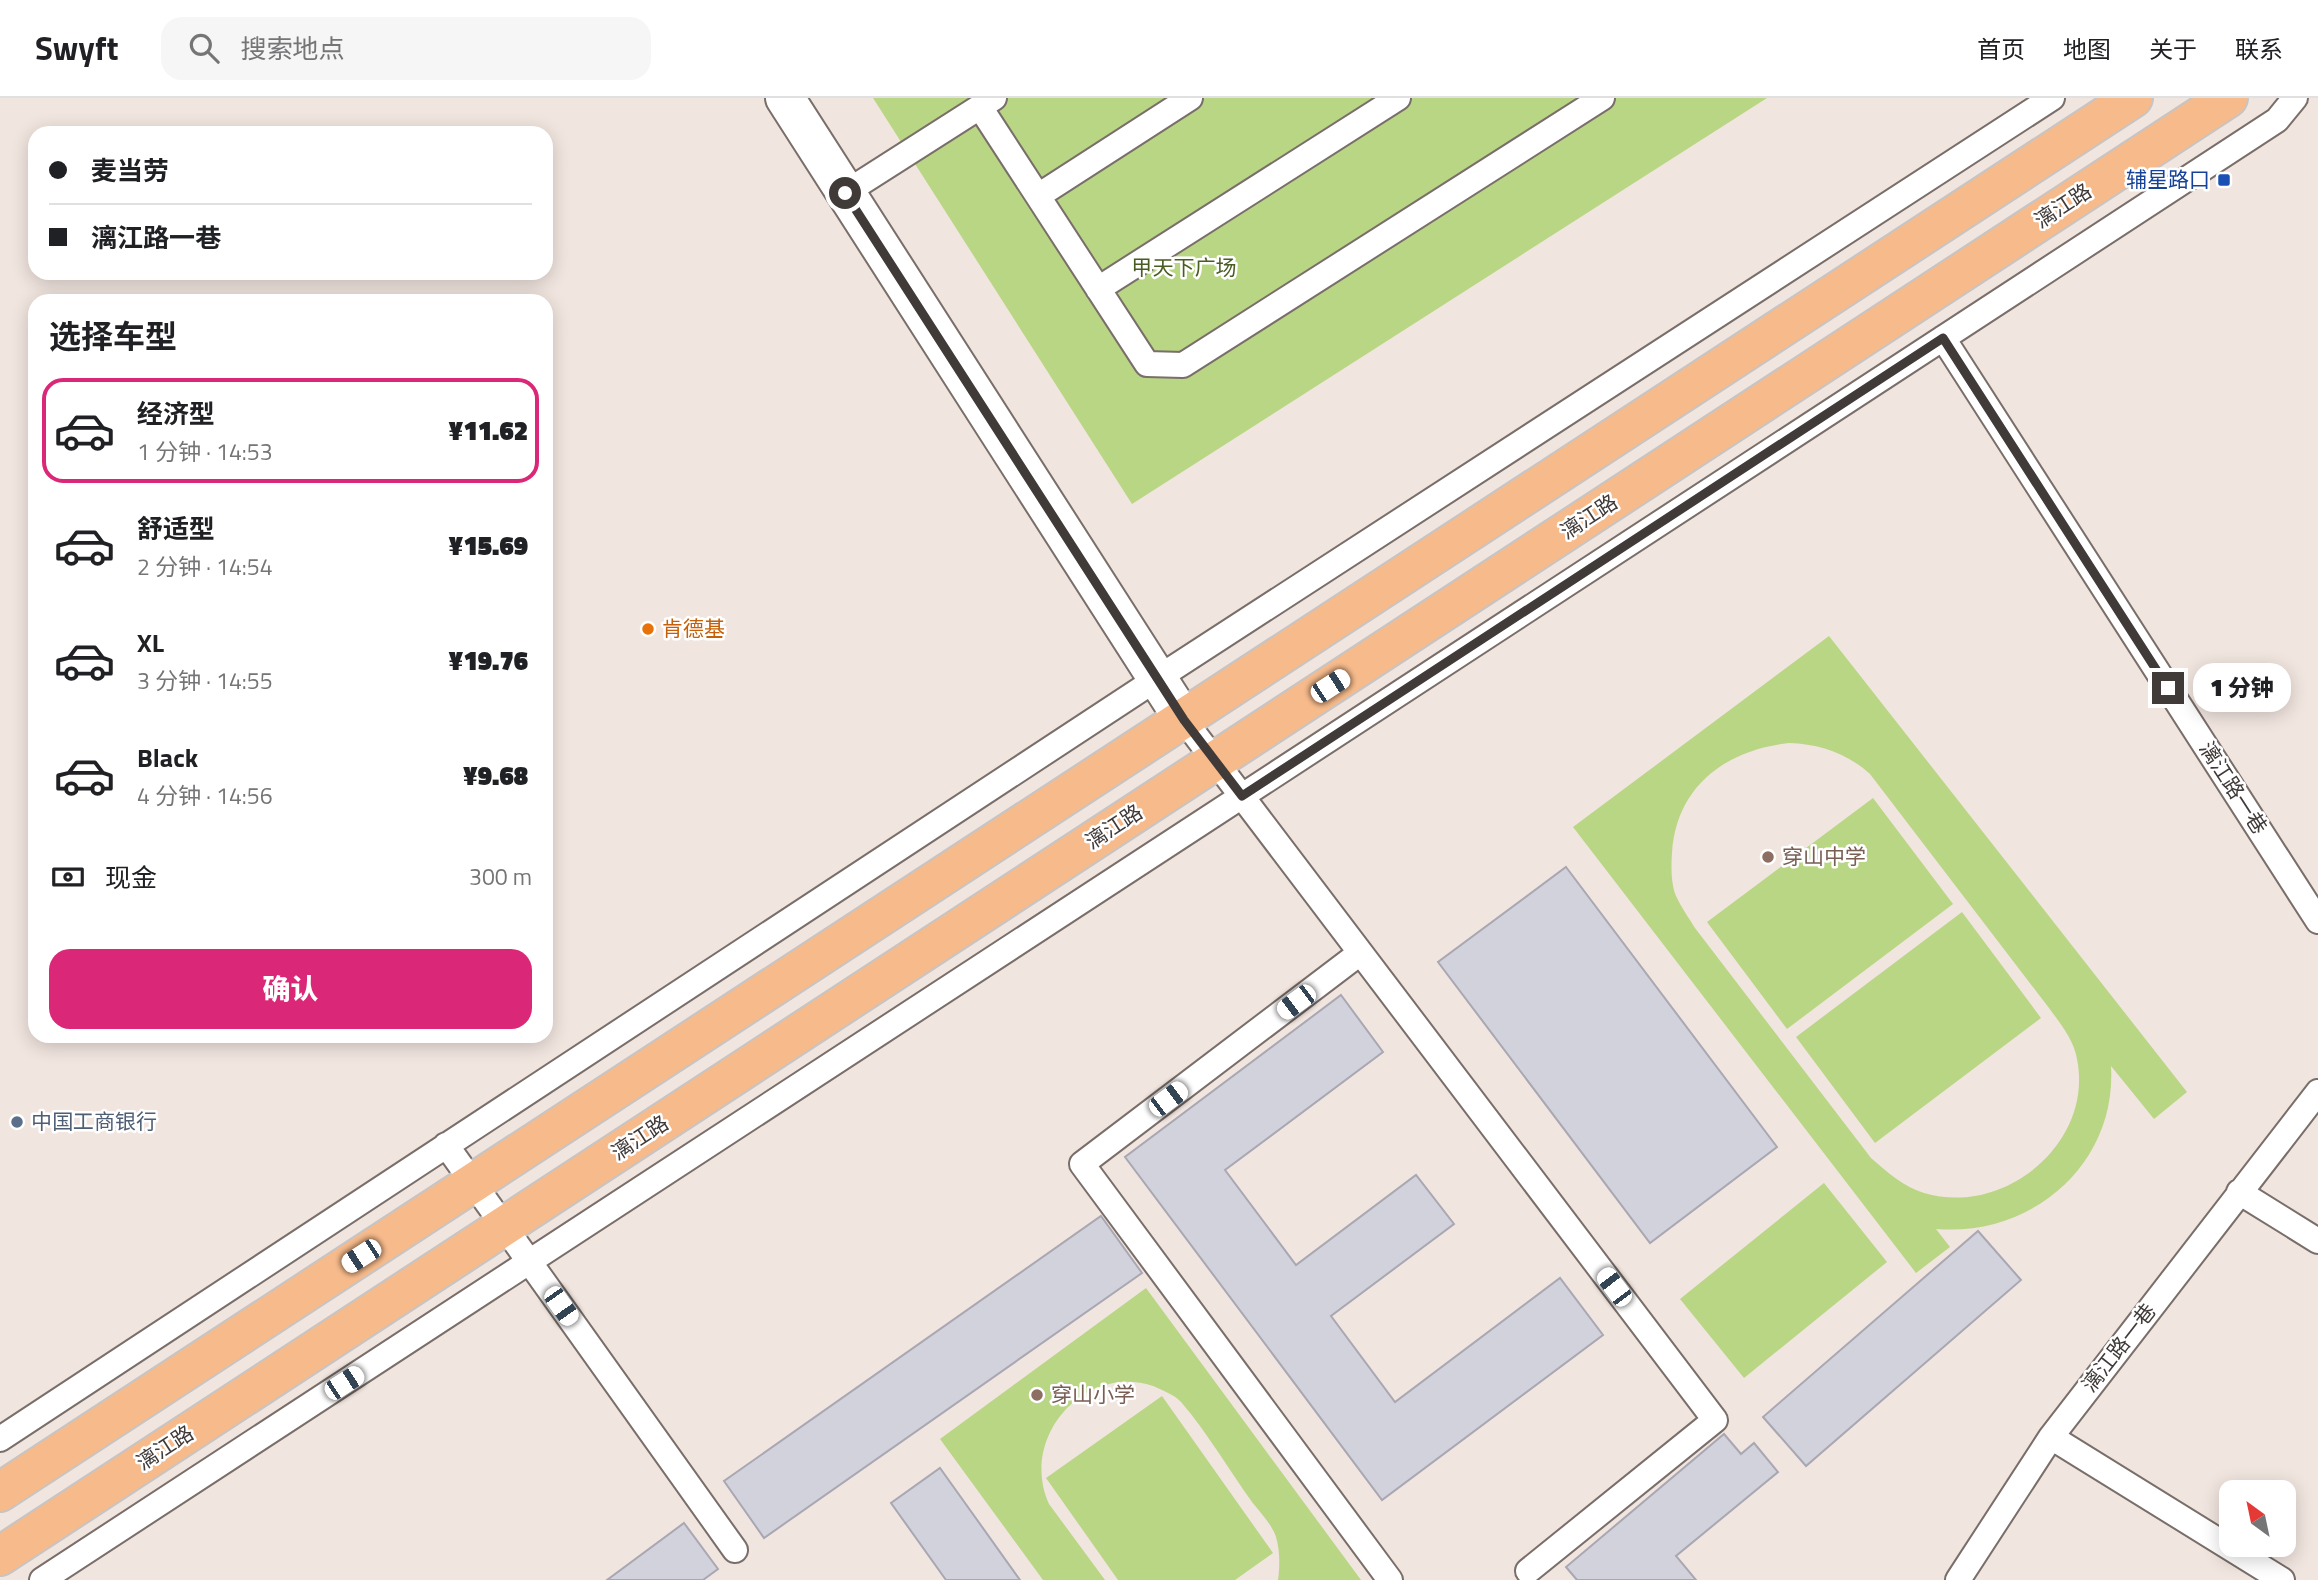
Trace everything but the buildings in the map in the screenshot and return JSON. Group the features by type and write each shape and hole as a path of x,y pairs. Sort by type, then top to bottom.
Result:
{"highway":[{"path":"0,1492 2133,98"},
{"name":"漓江路","path":"0,1556 2228,98"}],"street":[{"path":"785,98 1184,720"}],"lane":[{"path":"1038,196 1190,98"},
{"path":"1098,289 1398,98"},
{"path":"845,193 987,103 1038,196 1147,364 1183,365 1602,98"},
{"path":"0,1439 1157,678 2052,98"},
{"path":"42,1580 2277,120 2295,98"},
{"name":"漓江路一巷","path":"1943,338 2318,920"},
{"path":"1184,720 1715,1420 1528,1571"},
{"path":"1360,953 1082,1164 1390,1580"},
{"name":"漓江路一巷","path":"1958,1580 2051,1437 2318,1092"},
{"path":"446,1145 736,1550"},
{"path":"2239,1192 2318,1241"},
{"path":"2051,1437 2282,1580"}],"green space":[{"name":"甲天下广场","path":"873,98 1767,98 1132,504"},
{"path":"1829,636 2187,1092 2154,1119 2111,1066 2109,1101 2100,1134 2084,1163 2062,1187 2035,1207 2005,1221 1971,1228 1936,1229 1950,1247 1916,1273 1573,827","holes":["1800,744 1842,755 1870,774 2070,1038 2077,1059 2079,1090 2072,1119 2057,1145 2037,1166 2012,1183 1984,1194 1954,1198 1924,1193 1896,1178 1871,1158 1695,928 1676,896 1672,853 1683,809 1694,791 1725,763 1744,754 1766,747"]},
{"path":"1873,798 1953,904 1787,1029 1707,922"},
{"path":"1962,912 2041,1018 1875,1143 1796,1037"},
{"path":"1824,1183 1887,1262 1744,1378 1680,1299"},
{"path":"1146,1288 1361,1580 1278,1580 1279,1553 1274,1533 1200,1426 1172,1395 1153,1386 1127,1382 1103,1385 1082,1396 1064,1412 1051,1432 1043,1454 1042,1479 1049,1504 1105,1580 1043,1580 940,1439"},
{"path":"1162,1396 1273,1553 1235,1580 1118,1580 1046,1478"}],"place":[{"name":"辅星路口","path":"2224,180"},
{"name":"肯德基","path":"648,629"},
{"name":"穿山中学","path":"1768,857"},
{"name":"中国工商银行","path":"17,1122"},
{"name":"穿山小学","path":"1037,1395"}],"route":[{"path":"845,193 1184,720 1242,796 1943,338 2168,688"}]}
